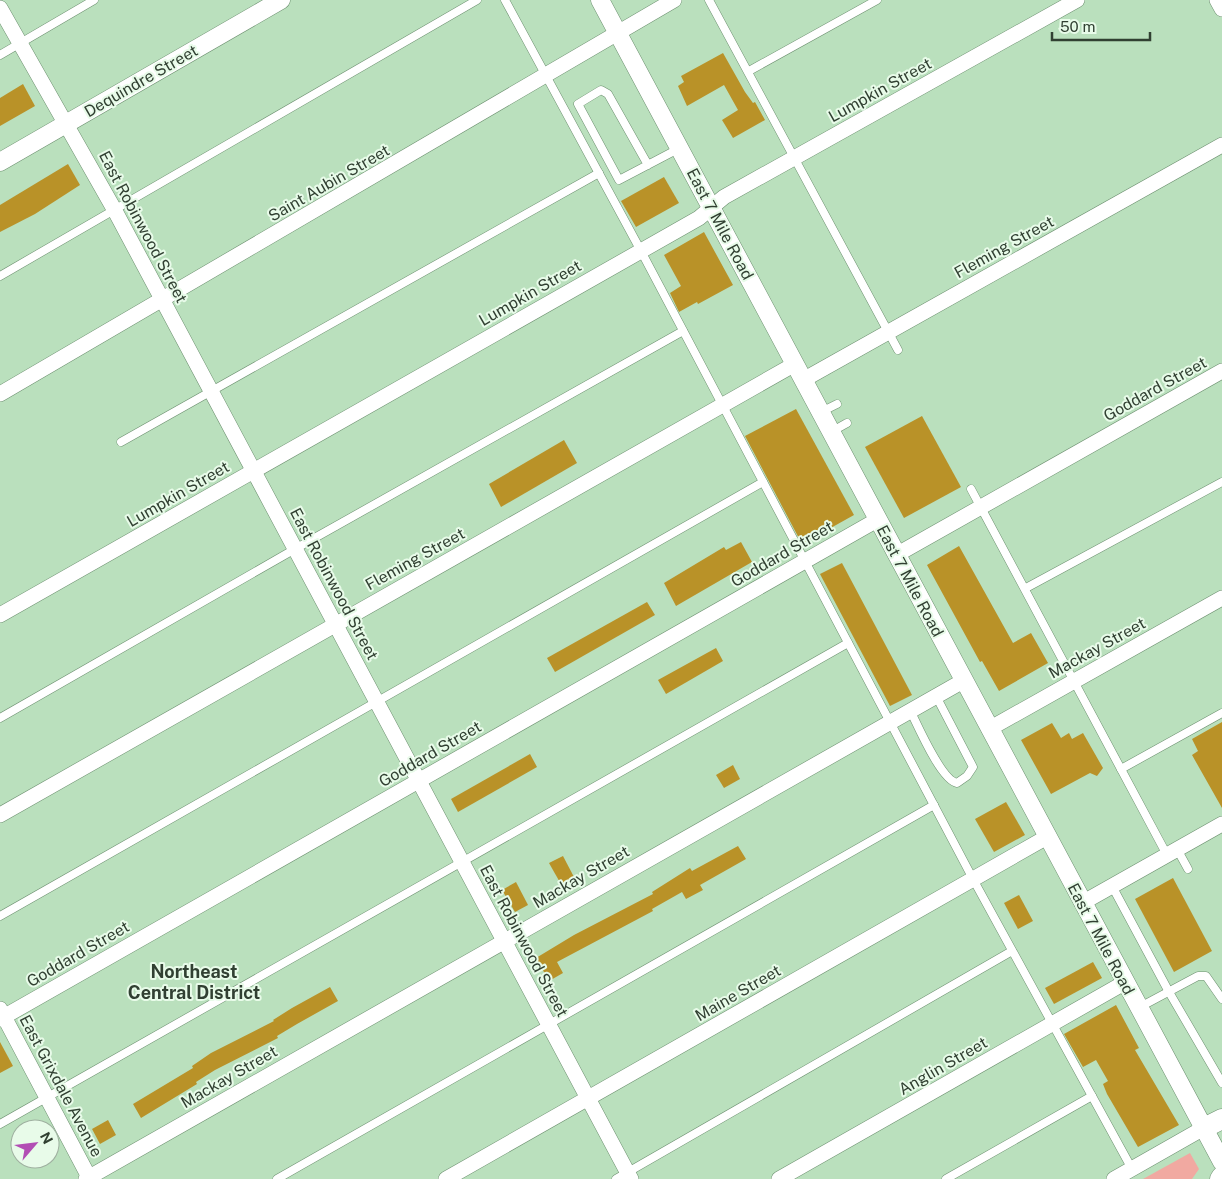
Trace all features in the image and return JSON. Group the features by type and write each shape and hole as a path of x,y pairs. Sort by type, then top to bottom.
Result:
{"main road":[{"path":"1202,1129 1222,1120"}],"street":[{"name":"Dequindre Street","path":"0,162 281,0"},
{"name":"East 7 Mile Road","path":"600,0 1202,1129 1222,1162"},
{"name":"Saint Aubin Street","path":"0,394 619,34 674,0"},
{"name":"Lumpkin Street","path":"0,615 699,218 724,198 1076,0"},
{"path":"1217,0 1222,9"},
{"name":"East Robinwood Street","path":"0,8 115,210 588,1098 625,1177"},
{"name":"Fleming Street","path":"803,380 1222,145"},
{"name":"Fleming Street","path":"0,815 795,364"},
{"name":"Goddard Street","path":"896,554 1222,371"},
{"name":"Goddard Street","path":"1,1015 877,520"},
{"name":"Mackay Street","path":"989,729 1222,598"},
{"name":"Mackay Street","path":"89,1178 963,681"},
{"path":"1082,903 1222,824"},
{"name":"Maine Street","path":"446,1179 1047,837"},
{"name":"Anglin Street","path":"779,1179 1124,982"},
{"name":"East Grixdale Avenue","path":"1,1015 47,1097 89,1178"},
{"path":"1114,1179 1202,1129"}],"lane":[{"path":"0,54 94,0"},
{"path":"0,276 476,0"},
{"path":"505,0 641,251 973,879 1132,1169"},
{"path":"709,0 898,350"},
{"path":"749,71 877,0"},
{"path":"648,165 608,94 601,90 578,104 619,180 648,165 680,148"},
{"path":"121,442 598,173"},
{"path":"0,718 295,549 683,331"},
{"path":"820,412 837,404"},
{"path":"831,432 847,423"},
{"path":"0,916 763,482"},
{"path":"1026,588 1222,482"},
{"path":"972,489 1121,768 1172,852 1188,869"},
{"path":"0,1124 848,643"},
{"path":"910,710 943,772 951,782 957,783 967,776 972,767 936,696"},
{"path":"1121,768 1222,713"},
{"path":"277,1179 934,804"},
{"path":"1112,886 1168,992 1222,1083"},
{"path":"625,1177 1012,951"},
{"path":"1138,1008 1198,976 1206,976 1222,999"},
{"path":"946,1179 1092,1096"}],"shaded area":[{"path":"1190,1153 1199,1169 1192,1179 1143,1179"}],"building":[{"path":"723,53 745,92 753,103 755,102 765,120 733,138 722,120 738,110 724,85 687,106 678,86 684,82 681,76"},
{"path":"23,84 35,106 0,126 0,98"},
{"path":"68,164 80,185 35,214 0,232 0,205"},
{"path":"664,177 679,203 636,227 621,201"},
{"path":"704,232 733,285 679,312 670,293 681,286 664,255"},
{"path":"796,409 854,515 802,544 745,436"},
{"path":"922,416 961,487 904,518 865,447"},
{"path":"564,440 577,463 501,507 489,484"},
{"path":"741,542 752,562 676,606 664,583 724,547 726,550"},
{"path":"959,546 1013,643 1031,633 1048,663 999,691 982,661 980,662 927,565"},
{"path":"842,563 912,695 890,706 820,574"},
{"path":"647,602 655,615 555,672 547,658"},
{"path":"716,648 723,661 666,694 658,680"},
{"path":"1222,722 1222,808 1192,755 1198,751 1192,739"},
{"path":"1052,723 1061,738 1069,733 1072,739 1083,733 1103,768 1097,776 1090,773 1051,794 1021,740"},
{"path":"530,754 537,767 458,812 451,799"},
{"path":"733,765 740,779 724,788 716,775"},
{"path":"1006,802 1025,835 994,852 975,819"},
{"path":"738,846 746,859 700,885 703,890 686,899 682,892 652,909 653,911 557,962 563,973 549,981 536,958 574,935 653,894 652,892 690,868 692,871"},
{"path":"563,856 575,879 562,886 549,863"},
{"path":"1173,878 1212,951 1174,972 1135,899"},
{"path":"516,882 528,905 515,912 502,890"},
{"path":"1019,895 1033,921 1018,929 1004,903"},
{"path":"1093,962 1102,978 1054,1004 1045,988"},
{"path":"330,987 338,1001 277,1036 278,1038 215,1070 196,1082 197,1084 141,1118 133,1104 193,1068 192,1066 211,1053 274,1021 292,1008"},
{"path":"1116,1005 1139,1048 1135,1050 1179,1125 1138,1147 1107,1094 1103,1084 1108,1081 1096,1060 1083,1067 1064,1034"},
{"path":"0,1042 13,1066 0,1073"},
{"path":"108,1120 116,1135 100,1144 92,1129"}],"district":[{"name":"Northeast Central District","path":"194,981"}]}
